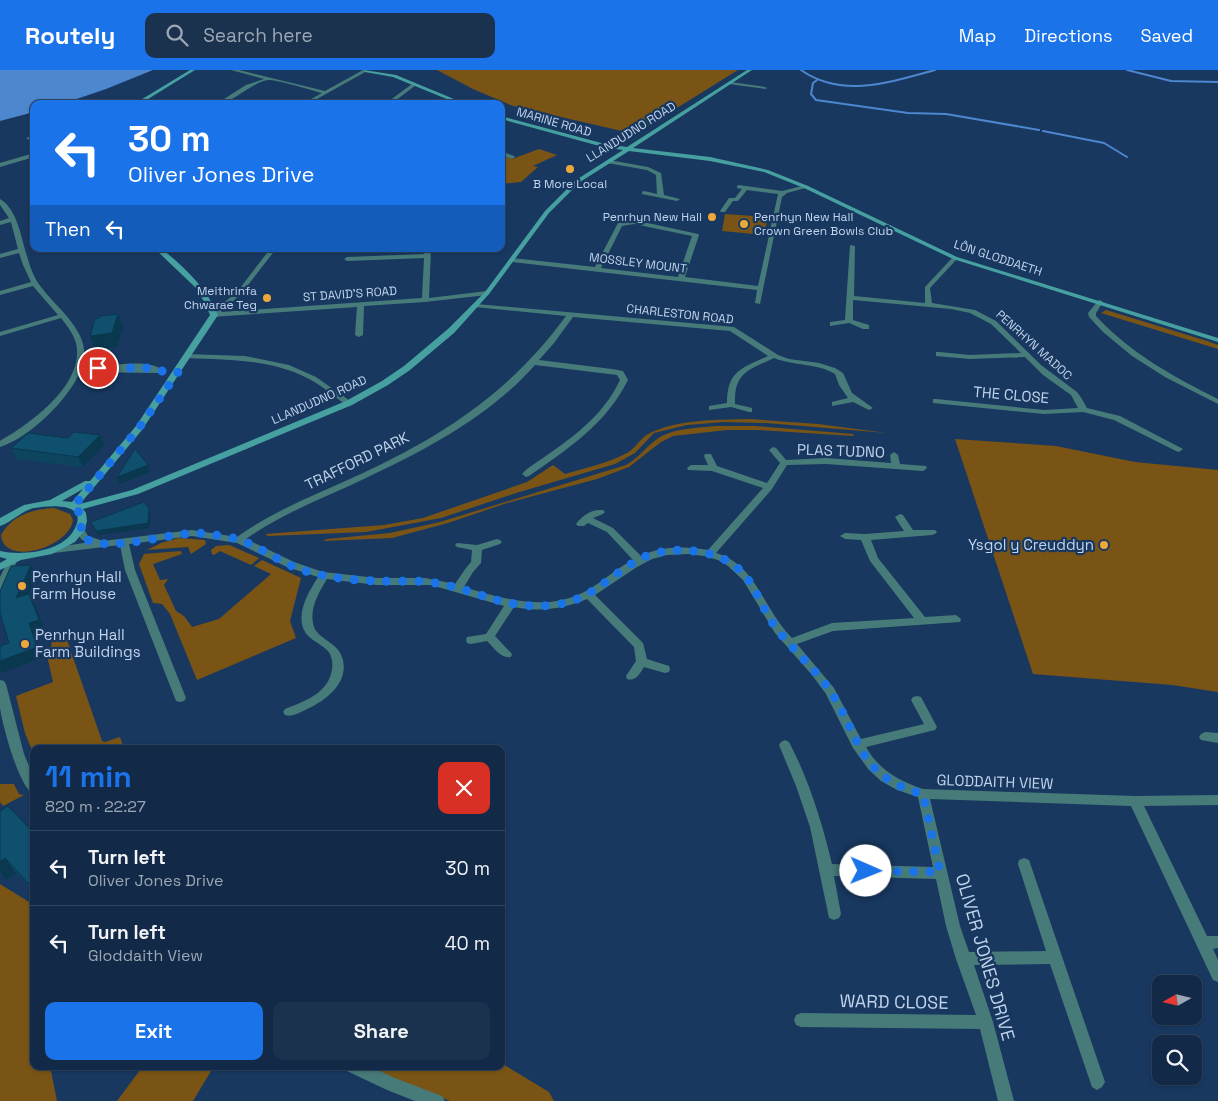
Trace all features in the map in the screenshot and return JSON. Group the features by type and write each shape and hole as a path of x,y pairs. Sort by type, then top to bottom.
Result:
{"street":[{"path":"143,100 193,70"},
{"path":"233,70 325,92"},
{"path":"360,70 394,76 453,100"},
{"path":"311,100 366,70"},
{"name":"LLANDUDNO ROAD","path":"54,550 67,542 97,509 118,498 349,403 407,368 451,332 488,293 563,194 578,181 650,139 750,70"},
{"path":"225,100 248,86 269,79"},
{"path":"750,86 754,81"},
{"path":"731,83 765,88"},
{"path":"393,100 414,85"},
{"name":"MARINE ROAD","path":"505,118 584,142 632,148"},
{"path":"608,146 614,151 612,160 648,169 659,174 661,196"},
{"path":"657,147 666,152"},
{"name":"LÔN GLODDAETH","path":"632,148 666,152 749,167 806,186 955,258 1218,340"},
{"path":"505,155 512,158"},
{"path":"0,165 30,156"},
{"path":"723,211 731,199 736,200 743,187 781,193 806,186"},
{"path":"644,193 677,199"},
{"path":"758,303 781,193"},
{"path":"0,201 16,224 21,250 35,283 79,340 81,359 78,370 62,395 20,433 0,444"},
{"path":"0,222 13,219"},
{"path":"597,270 620,224 634,222 696,235 681,279"},
{"path":"849,320 852,246"},
{"path":"0,256 21,250"},
{"path":"161,252 201,289 210,301 214,315"},
{"path":"75,508 94,479 139,428 178,372 214,315 239,293 272,252"},
{"path":"347,259 427,252 425,300"},
{"path":"929,305 927,288 955,258"},
{"name":"MOSSLEY MOUNT","path":"512,260 761,288"},
{"path":"0,293 35,283"},
{"name":"ST DAVID'S ROAD","path":"214,315 425,300 488,293"},
{"name":"PENRHYN MADOC","path":"850,298 959,308 987,317 1026,355 1077,397 1083,404 1083,410"},
{"path":"1100,302 1092,313 1093,317 1112,335 1154,367 1218,402"},
{"path":"359,334 361,305"},
{"name":"CHARLESTON ROAD","path":"476,306 731,329 744,334 773,356 798,363 833,368 839,373 842,386 852,400"},
{"name":"TRAFFORD PARK","path":"239,540 272,517 394,462 435,439 495,399 556,337 571,314"},
{"path":"0,334 61,316"},
{"path":"833,324 849,320 866,327"},
{"path":"939,354 970,357 1026,355"},
{"path":"188,356 268,361 299,371 320,382 349,403"},
{"path":"731,405 729,387 736,374 773,356"},
{"path":"526,474 582,434 618,392 624,380 620,373 612,371 533,362"},
{"path":"78,370 121,367 155,368 161,371 178,372"},
{"path":"835,404 852,400 869,408"},
{"name":"THE CLOSE","path":"936,401 1044,412 1083,410 1117,418 1179,449"},
{"path":"712,408 731,405 749,410"},
{"name":"PLAS TUDNO","path":"773,450 784,462 826,461 923,468"},
{"name":"PLAS TUDNO","path":"894,455 896,467"},
{"path":"708,456 713,468"},
{"name":"PLAS TUDNO","path":"710,554 769,487 784,462"},
{"path":"691,468 713,468 769,487"},
{"path":"0,523 25,508 52,503 75,492 94,479"},
{"name":"LLANDUDNO ROAD","path":"75,508 118,498"},
{"path":"52,503 75,508 80,512 82,535 88,540 120,543"},
{"path":"600,512 584,521 610,530 638,559"},
{"path":"900,517 909,532"},
{"path":"845,536 865,537 909,532 932,532"},
{"path":"0,568 14,559 54,550 192,533 239,540 303,570 324,575 368,581 428,582 458,588 510,605 553,605 589,595 638,559 669,551 710,554"},
{"path":"865,537 873,559 922,621"},
{"path":"460,545 477,548 497,542"},
{"path":"120,543 180,698"},
{"path":"458,588 469,570 476,563 477,548"},
{"path":"0,554 14,559"},
{"name":"GLODDAITH VIEW","path":"710,554 730,563 745,574 766,613 810,664 831,692 857,745 872,766 893,784 923,794 1135,801 1218,800"},
{"path":"1,582 14,559"},
{"path":"289,712 312,704 328,692 337,676 338,659 330,647 316,639 308,627 310,605 314,591 324,575"},
{"path":"589,595 639,646 642,662 631,676"},
{"path":"489,638 510,605"},
{"path":"790,643 832,627 956,619"},
{"path":"471,640 489,638 506,654"},
{"path":"642,662 665,669"},
{"path":"0,684 15,741 30,784"},
{"path":"857,745 931,727 917,700"},
{"path":"1205,737 1218,738"},
{"path":"785,745 809,800 828,870 834,914"},
{"name":"OLIVER JONES DRIVE","path":"923,794 940,872 963,959 986,1022 1006,1101"},
{"path":"1135,801 1218,975"},
{"path":"1024,864 1098,1082"},
{"path":"828,870 940,872"},
{"path":"1202,943 1218,942"},
{"path":"963,959 1055,957"},
{"name":"WARD CLOSE","path":"801,1020 986,1022"},
{"path":"360,1070 392,1085 437,1101"}],"shaded area":[{"path":"437,70 738,70 635,134 513,106 505,103 505,100 499,100"},
{"path":"539,149 557,155 533,166 538,167 521,182 505,184 505,156 512,159"},
{"name":"Penrhyn New Hall Crown Green Bowls Club","path":"725,214 768,217 764,235 722,231"},
{"path":"1106,310 1207,341 1218,345 1218,349 1101,313"},
{"path":"749,419 818,424 887,433 766,423 724,422 687,425 654,433 635,453 615,464 516,493 441,518 366,532 268,536 265,534 384,525 423,518 527,482 553,465 565,474 612,460 630,451 650,433 662,428 698,421"},
{"path":"715,426 755,426 853,434 854,436 759,430 727,430 673,436 661,442 629,467 597,479 507,503 448,523 392,538 323,541 327,539 390,533 440,522 626,465 655,440 666,434 687,429"},
{"name":"Ysgol y Creuddyn","path":"955,439 1056,446 1135,462 1218,470 1218,692 1172,685 1033,674"},
{"path":"54,508 70,514 73,520 69,530 60,539 36,550 24,552 13,550 5,545 1,535 11,522 24,514"},
{"path":"179,538 205,540 206,544 191,554 188,547 147,550 161,543"},
{"path":"229,545 259,558 251,565 220,551 214,555 212,554 211,550 216,546"},
{"path":"181,551 182,554 153,564 160,580 168,579 164,585 176,611 184,616 192,627 219,619 271,574 254,566 262,560 301,578 290,621 296,638 197,680 170,614 162,604 153,603 139,564 144,554"},
{"path":"67,640 102,741 105,742 120,737 123,745 30,745 16,696 53,682 48,660 52,642"},
{"path":"0,784 14,784 19,794 24,795 3,806 0,802"},
{"path":"0,884 30,903 30,1070 51,1070 57,1101 0,1101"},
{"path":"505,1065 549,1092 554,1101 450,1101 375,1070 505,1070"},
{"path":"140,1070 212,1070 193,1101 117,1101"}],"water":[{"path":"0,70 153,70 74,100 30,100 30,113 0,121"}],"building":[{"path":"118,314 112,333 90,336 95,319 100,316"},
{"path":"74,432 100,435 78,457 11,448 28,433 68,438"},
{"path":"135,449 148,465 117,477"},
{"path":"144,502 149,509 148,523 96,531 91,522"},
{"path":"31,565 16,598 29,594 39,620 29,623 37,647 0,661 0,646 9,643 0,613 0,591 11,566"},
{"path":"8,806 30,827 30,882 28,883 5,858 0,862 0,811"}],"waterway":[{"path":"801,70 817,79 833,84 850,86 884,83 935,70"},
{"path":"1127,70 1171,81 1218,82"},
{"path":"817,80 813,83 811,94 816,100 908,113 946,114 1039,130"},
{"path":"1043,131 1104,143 1127,157"}],"place":[{"name":"B More Local","path":"570,169"},
{"name":"Penrhyn New Hall","path":"712,217"},
{"name":"Penrhyn New Hall Crown Green Bowls Club","path":"744,224"},
{"name":"Meithrinfa Chwarae Teg","path":"267,298"},
{"name":"Ysgol y Creuddyn","path":"1104,545"},
{"name":"Penrhyn Hall Farm House","path":"22,586"},
{"name":"Penrhyn Hall Farm Buildings","path":"25,644"}],"route":[{"path":"98,368 155,368 161,371 178,372 122,450 94,479 73,507 77,508 83,518 80,531 88,540 115,544 162,536 192,533 208,534 239,540 303,570 324,575 368,581 428,582 458,588 510,605 533,606 553,605 589,595 638,559 655,554 669,551 697,552 710,554 730,563 745,574 766,613 780,633 800,652 831,692 866,759 893,784 909,791 923,794 940,872 866,871"}]}
